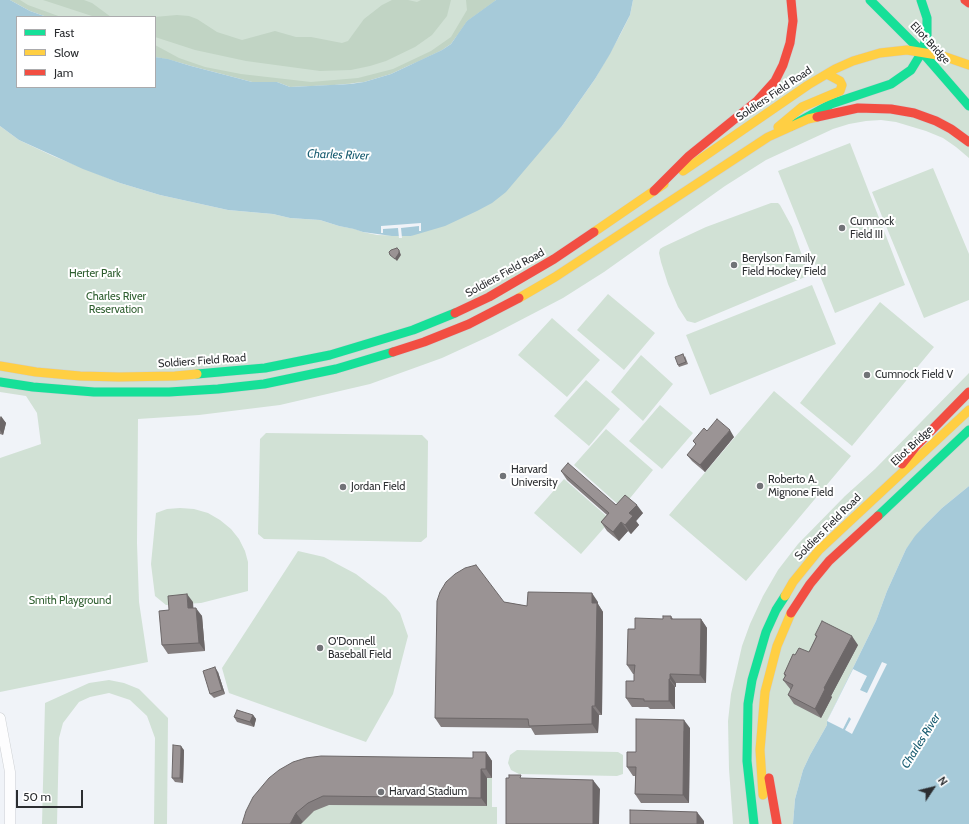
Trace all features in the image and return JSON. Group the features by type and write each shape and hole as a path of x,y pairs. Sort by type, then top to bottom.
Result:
{"main road":[{"path":"654,191 689,156 754,104 771,86 783,65 790,42 793,21 791,0"},
{"name":"Eliot Bridge","path":"870,0 922,52 969,106"},
{"path":"0,382 33,387 94,392 169,392 212,390 264,384 358,364 402,350 469,324 532,290 576,263 768,137 831,104 881,88 898,80 911,70 922,52 926,39 928,26 921,0"},
{"path":"965,0 969,3"},
{"name":"Soldiers Field Road","path":"0,366 36,372 80,376 167,377 265,368 330,355 373,343 413,330 489,297 554,259 827,74 847,63 873,55 901,50 922,52 949,58 969,65"},
{"path":"768,137 787,118 798,110 840,92 842,87 840,81 827,74"},
{"path":"791,126 816,117 845,110 864,107 885,108 914,113 936,121 951,129 969,142"},
{"name":"Soldiers Field Road","path":"754,824 749,786 747,746 748,704 756,664 770,625 786,593 808,562 831,538 872,500 917,445 969,392"},
{"name":"Eliot Bridge","path":"872,500 969,410"},
{"path":"763,801 761,738 765,692 771,664 784,628 805,591 820,571 837,553 969,430"},
{"path":"761,738 777,824"},
{"path":"747,824 749,786"}],"street":[{"path":"0,718 10,772 10,824"}],"green space":[{"path":"10,0 496,0 442,50 418,62 350,84 269,82 156,57 156,16 45,16"},
{"path":"10,0 20,0 28,5 58,16 44,16 30,11"},
{"path":"43,0 84,0 92,3 110,16 92,16"},
{"path":"392,0 408,0 417,2 421,0 451,0 447,16 432,35 415,47 386,61 351,70 320,71 246,61 195,50 156,37 156,17 177,15 189,16 197,19 217,32 242,40 275,31 296,37 311,37 342,43 348,41 364,19 382,5"},
{"path":"466,0 496,0 467,21 451,44 442,50 391,74 364,82 290,87 277,82 252,82 168,59 156,57 156,46 179,58 205,67 241,74 311,82 358,78 393,69 431,51 451,37 467,10"},
{"name":"Charles River Reservation","path":"633,0 969,0 969,158 943,138 896,122 881,120 866,121 833,129 766,160 725,186 604,272 563,298 492,335 442,358 370,384 280,405 199,415 138,419 137,543 139,602 148,662 0,692 0,458 41,444 37,413 26,396 0,392 0,126 19,140 53,156 120,183 160,195 228,210 273,214 290,218 320,220 377,235 411,236 552,137 562,126 595,79 630,15"},
{"name":"Cumnock Field III","path":"850,143 905,285 835,313 778,171"},
{"path":"933,168 969,254 969,300 924,318 872,192"},
{"name":"Berylson Family Field Hockey Field","path":"771,203 778,203 780,205 792,227 806,267 807,272 805,277 695,323 687,321 678,307 668,284 661,262 659,253 660,249 706,227"},
{"path":"812,285 836,344 710,395 686,335"},
{"path":"608,294 655,333 624,370 577,330"},
{"name":"Cumnock Field V","path":"880,302 934,347 852,446 800,403"},
{"path":"552,318 600,360 567,397 518,355"},
{"path":"641,355 673,384 643,421 611,392"},
{"path":"969,373 969,486 942,508 926,524 906,549 887,591 876,621 827,721 827,725 803,770 795,799 793,824 733,824 729,769 728,721 731,694 742,646 763,596 778,570 798,544 845,496 875,469"},
{"path":"586,380 620,409 589,446 554,416"},
{"name":"Roberto A. Mignone Field","path":"774,391 851,456 746,581 669,515"},
{"path":"660,405 693,433 662,469 629,441"},
{"path":"606,429 653,470 622,508 574,465"},
{"name":"Jordan Field","path":"266,433 422,435 428,441 427,537 421,542 264,539 258,534 260,439"},
{"path":"564,479 611,520 581,554 534,513"},
{"path":"167,509 194,509 208,513 231,529 239,539 245,551 248,562 248,591 201,603 166,605 155,596 151,564 156,513"},
{"name":"O'Donnell Baseball Field","path":"298,551 324,557 356,574 386,597 400,613 408,636 393,694 366,742 229,693 222,668"},
{"path":"109,680 124,683 139,689 168,718 167,824 154,824 155,738 147,716 130,700 109,693 90,697 79,702 63,723 59,738 57,824 42,824 45,703 89,683"},
{"path":"517,750 618,752 623,755 623,774 617,776 519,774 511,770 508,763 510,755"},
{"name":"Harvard Stadium","path":"479,761 492,761 492,807 497,807 497,824 250,824"}],"water":[{"name":"Charles River","path":"0,0 10,0 30,11 44,16 16,16 16,88 156,88 156,57 168,59 252,82 277,82 290,87 364,82 391,74 442,50 451,44 467,21 496,0 633,0 630,15 595,79 562,126 506,192 492,203 445,226 411,236 392,236 363,232 320,220 290,218 273,214 228,210 160,195 120,183 83,169 19,140 0,126"},
{"name":"Charles River","path":"969,486 969,824 793,824 795,799 803,770 827,725 827,721 876,621 887,591 906,549 915,536 942,508"}],"pier":[{"path":"421,223 421,231 419,231 419,226 401,228 402,238 399,238 398,228 383,229 383,233 381,233 381,226"},
{"path":"882,662 887,664 852,734 845,730 851,719 849,717 843,729 827,721 853,669 867,676 860,690 867,693"}],"building":[{"path":"397,248 399,253 395,259 389,252"},
{"path":"683,354 686,362 678,365 675,357"},
{"path":"717,419 730,430 700,465 687,455 696,444 693,441 704,428 707,431"},
{"path":"568,463 616,505 625,495 637,505 629,513 633,516 625,525 621,522 613,532 601,522 609,513 561,471"},
{"path":"476,565 504,602 527,606 528,592 592,593 592,603 597,603 595,706 592,706 592,724 529,726 528,719 435,718 437,601 446,582 465,568"},
{"path":"187,594 188,608 196,608 199,643 162,645 159,611 169,610 168,596"},
{"path":"663,616 671,616 671,619 701,619 700,675 670,674 669,701 644,701 644,699 626,698 626,681 634,681 635,665 627,665 628,629 635,629 635,618 663,619"},
{"path":"822,621 852,636 824,688 825,689 815,709 788,695 793,685 783,680 786,675 784,674 793,654 795,655 799,648 809,652"},
{"path":"215,667 222,690 210,694 203,671"},
{"path":"237,710 253,715 250,722 234,717"},
{"path":"636,719 684,720 683,795 635,794 636,767 627,767 627,752 636,752"},
{"path":"173,745 181,746 180,778 172,778"},
{"path":"473,752 486,752 486,769 481,769 481,798 323,796 308,803 296,813 290,824 242,824 246,811 253,797 269,778 293,762 321,756 473,758"},
{"path":"509,775 521,775 520,778 593,780 593,824 506,824 506,778 509,778"},
{"path":"630,810 697,812 697,824 630,824"}],"traffic: fast":[{"path":"870,0 922,52 969,106"},
{"path":"791,126 831,104 891,84 911,70 922,52 927,35 927,18 921,0"},
{"path":"197,374 265,368 330,355 413,330 455,313"},
{"path":"0,382 33,387 94,392 169,392 218,389 264,384 336,369 393,352"},
{"path":"878,516 969,430"},
{"path":"754,824 747,761 748,704 752,680 766,632 776,610 785,596"}],"traffic: slow":[{"path":"683,171 808,85 835,69 853,61 880,53 907,50 943,56 969,65"},
{"path":"778,127 802,107 840,91 842,85 840,81 827,74"},
{"path":"519,298 555,277 768,137 808,119 817,117"},
{"path":"594,232 664,184"},
{"path":"0,366 36,372 80,376 119,377 197,374"},
{"path":"785,596 793,582 819,550 969,410"},
{"path":"763,795 760,750 765,692 777,646 791,613"}],"traffic: jam":[{"path":"654,191 689,156 757,101 775,81 783,65 790,43 793,21 791,0"},
{"path":"965,0 969,3"},
{"path":"817,117 858,108 891,109 914,113 936,121 951,129 969,142"},
{"path":"455,313 489,297 554,259 594,232"},
{"path":"393,352 424,342 469,324 519,298"},
{"path":"902,464 917,445 969,392"},
{"path":"791,613 810,584 829,561 878,516"},
{"path":"769,778 777,824"}],"place":[{"name":"Cumnock Field III","path":"842,228"},
{"name":"Berylson Family Field Hockey Field","path":"734,265"},
{"name":"Cumnock Field V","path":"867,375"},
{"name":"Harvard University","path":"503,476"},
{"name":"Roberto A. Mignone Field","path":"760,486"},
{"name":"Jordan Field","path":"343,487"},
{"name":"O'Donnell Baseball Field","path":"320,648"},
{"name":"Harvard Stadium","path":"381,792"}],"park label":[{"name":"Herter Park","path":"95,274"},
{"name":"Smith Playground","path":"70,601"}]}
